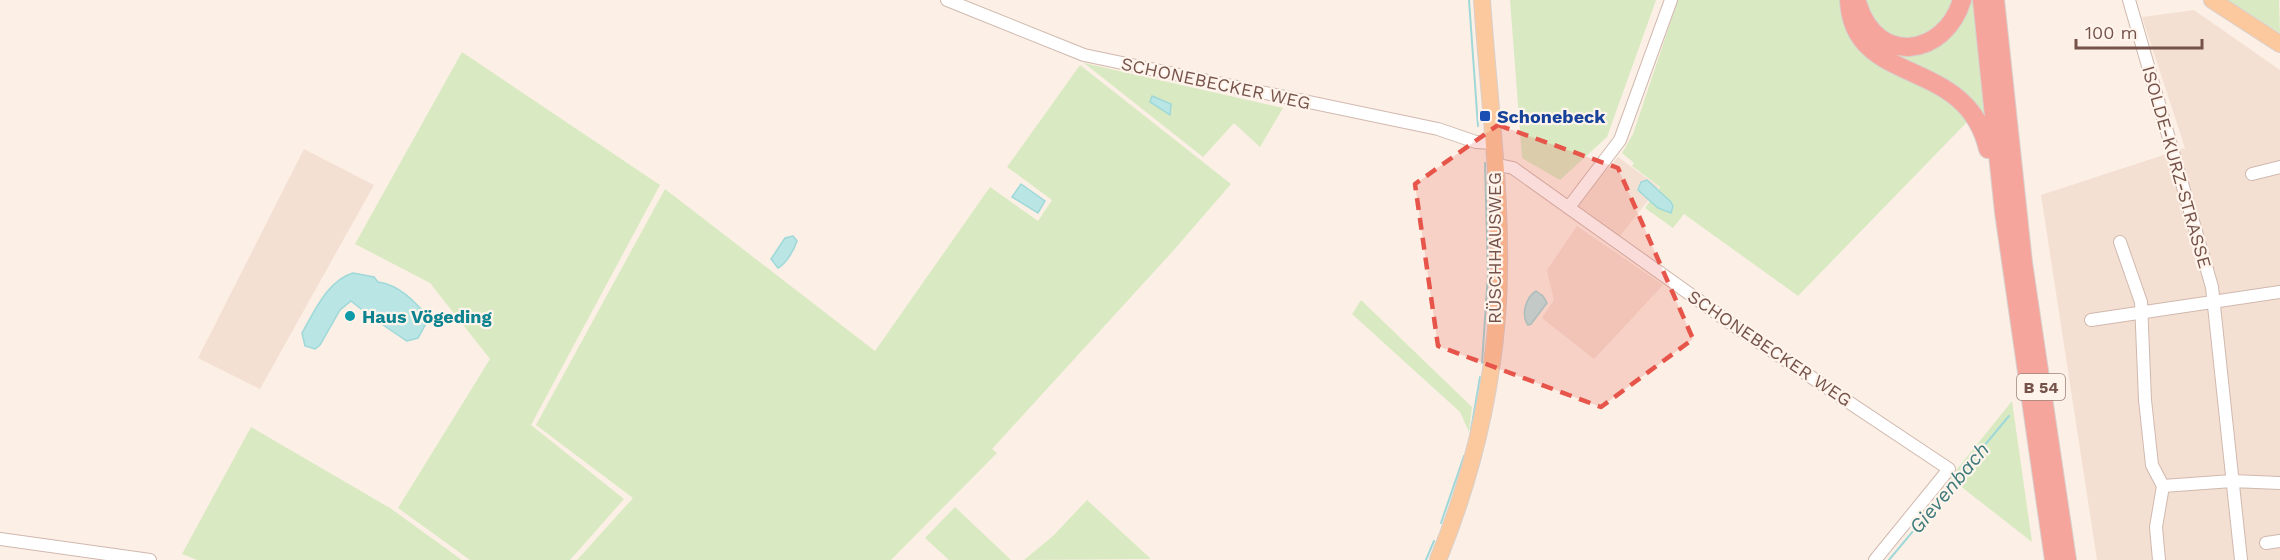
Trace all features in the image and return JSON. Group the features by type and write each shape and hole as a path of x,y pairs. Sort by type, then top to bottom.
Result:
{"highway":[{"path":"1849,0 1856,31 1871,50 1885,60 1952,92 1969,107 1978,120 1989,151 2003,260 2015,295"},
{"path":"1857,0 1864,20 1877,36 1894,45 1911,47 1931,42 1944,33 1955,19 1962,0"},
{"name":"B 54","path":"1992,3 1994,129 2015,295 2054,560"},
{"name":"B 54","path":"1992,3 2023,263 2067,560"}],"main road":[{"name":"RÜSCHHAUSWEG","path":"1438,560 1463,493 1476,448 1492,362 1498,276 1494,164 1482,0"},
{"path":"2212,0 2280,44"}],"street":[{"name":"SCHONEBECKER WEG","path":"947,0 1084,55 1437,129 1476,142 1492,143"},
{"path":"1569,207 1620,140 1671,0"},
{"name":"ISOLDE-KURZ-STRASSE","path":"2129,0 2213,300 2241,560"},
{"name":"SCHONEBECKER WEG","path":"1494,164 1512,168 1737,327 1949,469 1875,560"},
{"path":"2252,174 2280,166"},
{"path":"2120,242 2141,312 2145,400 2152,465 2163,486 2156,527 2159,560"},
{"path":"2091,320 2213,300 2280,292"},
{"path":"2163,486 2232,481 2280,483"},
{"path":"0,539 150,560"},
{"path":"2266,543 2280,541"}],"highlighted area":[{"path":"1498,125 1618,168 1693,339 1601,407 1438,346 1415,184"}],"shaded area":[{"path":"2194,10 2280,70 2280,560 2097,560 2041,195 2185,148 2142,17"},
{"path":"304,149 374,185 260,389 198,358"},
{"path":"1618,157 1659,187 1619,237 1576,206"},
{"path":"1577,226 1663,285 1594,359 1542,318 1554,300 1547,270"}],"green space":[{"path":"1510,0 1656,0 1607,137 1560,180 1522,158"},
{"path":"1678,0 1843,0 1847,24 1947,95 1967,122 1798,296 1684,214 1673,228 1645,208 1660,187 1632,166 1634,163 1622,153 1633,134"},
{"path":"1861,0 1959,0 1924,41 1886,37"},
{"path":"1966,0 1977,0 1989,131 1892,60 1857,12 1909,50"},
{"path":"2228,0 2279,0 2280,33"},
{"path":"462,52 660,185 531,425 624,499 570,560 470,560 398,508 490,359 430,283 355,244"},
{"path":"1084,63 1283,108 1260,147 1234,123 1203,157"},
{"path":"1080,65 1231,184 1173,251 992,449 997,453 891,560 577,560 633,498 536,425 665,189 875,351 990,187 1038,221 1052,200 1007,167"},
{"path":"1361,300 1472,407 1469,432 1460,412 1352,314"},
{"path":"2012,401 2032,542 1950,478"},
{"path":"251,427 390,508 462,560 197,560 182,554"},
{"path":"1087,500 1151,559 1024,560 1053,536"},
{"path":"955,507 1011,560 949,560 925,538"}],"water":[{"path":"1152,96 1171,104 1170,115 1150,102"},
{"path":"1647,180 1671,202 1673,206 1671,213 1658,208 1638,190 1641,182"},
{"path":"1021,184 1045,201 1038,213 1012,197"},
{"path":"793,236 797,241 794,248 787,260 778,268 771,259 785,238"},
{"path":"353,273 374,277 378,282 400,290 418,306 429,318 418,338 407,341 351,301 340,310 320,345 315,349 305,346 302,333 317,307 336,282"},
{"path":"1536,291 1547,303 1528,325 1525,307 1529,298"}],"waterway":[{"path":"1469,0 1478,126"},
{"path":"1482,363 1488,274 1485,163"},
{"path":"1471,430 1480,377"},
{"name":"Gievenbach","path":"1889,560 2009,416"},
{"path":"1441,523 1464,456"},
{"name":"Gievenbach","path":"1426,560 1434,541"}],"place":[{"name":"Schonebeck","path":"1485,116"},
{"name":"Haus Vögeding","path":"350,316"}]}
